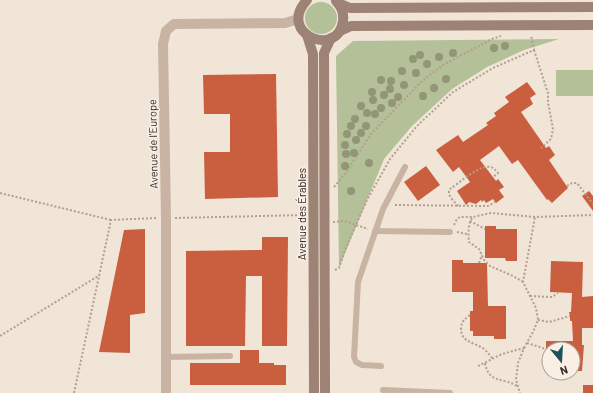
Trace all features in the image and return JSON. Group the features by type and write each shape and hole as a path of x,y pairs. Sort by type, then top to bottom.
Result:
{"main road":[{"path":"298,19 302,5 307,0"},
{"path":"336,1 350,8 593,7"},
{"path":"336,1 342,9 344,16 340,31"},
{"name":"Avenue des Érables","path":"298,19 299,25 307,35 313,54 314,393"},
{"path":"307,35 312,39 319,40 331,38 340,31 351,26 531,30 593,25"},
{"name":"Avenue des Érables","path":"325,393 324,53 331,38"}],"street":[{"name":"Avenue de l'Europe","path":"166,393 163,44 166,31 174,24 285,23 298,19"}],"lane":[{"path":"381,366 362,365 356,362 354,357 358,282 387,201 405,167"},
{"path":"375,231 450,232"},
{"path":"166,357 230,356"},
{"path":"382,390 450,393"}],"path":[{"path":"525,34 531,30 534,50 548,93 548,102 553,129 550,139 541,148"},
{"path":"324,198 345,174 371,134 421,82 443,65 492,39 507,34 499,34"},
{"path":"324,274 339,268 367,200 390,159 417,126 453,92 493,68 534,50"},
{"path":"458,206 448,192 450,189 481,168 488,166 495,169 498,173 493,177"},
{"path":"567,186 572,183 577,183 593,204"},
{"path":"0,193 111,220"},
{"path":"387,201 393,205 458,206 488,206 495,202"},
{"path":"450,232 457,219 460,217 473,217 491,213 535,217 593,216"},
{"path":"473,217 470,221 470,230 468,234 469,242 479,249 484,260 490,266 523,282 536,308 538,320 518,363 516,380 520,393"},
{"path":"523,282 535,217"},
{"path":"470,221 485,229"},
{"path":"331,222 344,222 375,231"},
{"path":"479,263 482,255"},
{"path":"0,336 100,275"},
{"path":"530,296 552,297 558,293"},
{"path":"470,315 463,319 461,334 466,341 485,350 493,359"},
{"path":"538,320 549,322 570,316"},
{"path":"527,342 541,347"},
{"path":"478,366 502,354 524,348"},
{"path":"484,363 486,369 494,379 518,386"}],"green space":[{"path":"321,2 327,3 334,9 337,18 336,24 330,31 321,34 315,33 308,27 305,18 306,12 312,5"},
{"path":"559,39 524,50 487,67 452,89 412,126 384,159 339,268 336,56 353,41"},
{"path":"556,70 593,70 593,96 556,96"}],"building":[{"path":"276,74 278,197 205,199 204,152 230,152 230,114 204,114 203,75"},
{"path":"527,82 536,94 530,98 533,104 521,112 546,148 549,146 555,155 549,160 568,188 552,203 548,199 547,200 518,160 512,164 499,146 480,160 496,181 498,179 504,187 499,190 504,197 496,203 493,199 486,203 484,200 482,202 481,200 476,204 469,202 466,205 457,191 470,182 459,167 453,172 436,150 458,135 463,142 488,125 486,123 496,116 494,113 509,102 505,97"},
{"path":"426,166 440,185 418,201 404,182"},
{"path":"589,191 593,196 593,211 582,196"},
{"path":"485,226 496,226 496,229 517,229 517,261 506,261 505,258 485,258"},
{"path":"145,229 145,313 130,315 130,353 99,352 124,230"},
{"path":"262,237 288,237 287,346 262,346 262,276 246,276 245,346 186,346 186,251 262,250"},
{"path":"452,260 463,260 463,263 487,263 488,306 506,306 506,339 494,339 494,336 473,336 473,331 470,331 470,311 473,311 473,292 452,292"},
{"path":"551,261 583,262 582,297 593,296 593,328 582,328 582,345 584,345 582,371 581,341 573,341 572,321 570,321 569,312 571,312 572,293 550,292"},
{"path":"240,350 259,350 259,363 286,365 286,385 190,385 190,363 240,363"},
{"path":"583,385 593,385 593,393 583,393"}]}
